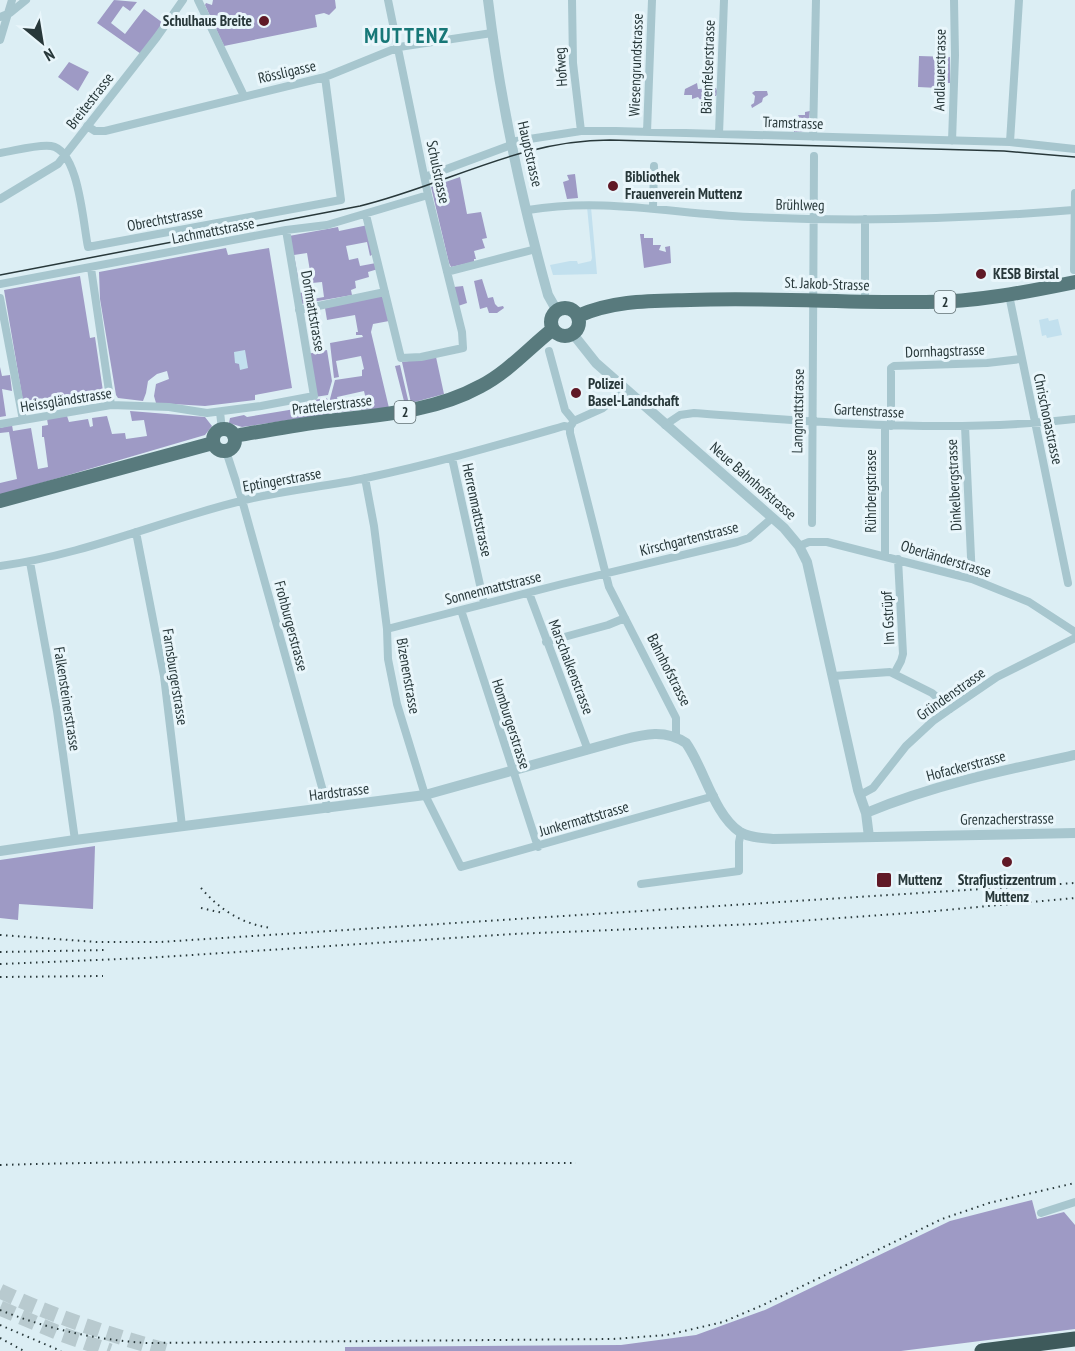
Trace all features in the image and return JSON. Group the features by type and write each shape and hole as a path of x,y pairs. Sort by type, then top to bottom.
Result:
{"highway":[{"path":"982,1351 1075,1339"}],"main road":[{"name":"St. Jakob-Strasse","path":"578,316 595,309 635,302 747,298 865,302 956,301 1008,295 1075,282"},
{"path":"568,308 578,316 578,328 573,334 564,336 553,329 552,317 557,311 568,308"},
{"name":"Prattelerstrasse","path":"228,433 403,412 430,406 480,387 503,374 553,329"},
{"path":"215,433 228,433 234,445 226,451 216,449 213,443 215,433"},
{"path":"0,501 213,443"}],"street":[{"path":"0,40 10,13 12,0"},
{"path":"0,17 10,13 26,0"},
{"name":"Breitestrasse","path":"0,199 58,164 183,0"},
{"path":"198,0 244,96"},
{"name":"Schulstrasse","path":"385,292 401,358 421,357 463,348 462,332 428,195 388,0"},
{"name":"Hauptstrasse","path":"488,0 510,144 548,295 557,311"},
{"name":"Hofweg","path":"572,0 573,63 581,131"},
{"name":"Wiesengrundstrasse","path":"647,132 652,0"},
{"name":"Bärenfelserstrasse","path":"719,134 724,0"},
{"path":"813,137 816,0"},
{"name":"Andlauerstrasse","path":"952,141 954,0"},
{"path":"1010,142 1019,0"},
{"name":"Rössligasse","path":"87,126 95,131 105,131 325,77 399,47 492,33"},
{"name":"Obrechtstrasse","path":"64,156 74,171 88,247 341,200 325,77"},
{"name":"Tramstrasse","path":"425,177 510,144 581,131 1010,142 1075,149"},
{"path":"0,153 51,146 58,148 64,156"},
{"name":"Langmattstrasse","path":"812,523 814,156"},
{"path":"653,207 654,166"},
{"path":"1074,270 1075,193"},
{"name":"Lachmattstrasse","path":"0,284 327,225 428,195"},
{"name":"Brühlweg","path":"528,210 561,206 653,207 748,217 813,219 968,218 1074,210"},
{"path":"298,310 385,292 366,214"},
{"path":"865,219 865,302"},
{"name":"Dorfmattstrasse","path":"286,231 314,396"},
{"path":"447,272 536,249"},
{"path":"91,268 111,405"},
{"name":"Chrischonastrasse","path":"1008,295 1068,584"},
{"path":"0,298 23,420"},
{"name":"Neue Bahnhofstrasse","path":"573,334 596,363 792,535 799,546 807,562 866,813 869,837"},
{"name":"Bahnhofstrasse","path":"549,351 565,410 572,424 570,433 609,586 676,718 676,737"},
{"name":"Dornhagstrasse","path":"888,426 891,368 894,366 987,363 1021,358"},
{"path":"572,424 603,408 626,390"},
{"name":"Heissgländstrasse","path":"0,424 111,405 220,412 314,396"},
{"path":"220,412 228,433"},
{"name":"Gartenstrasse","path":"665,424 680,415 694,413 888,426 964,426 1075,419"},
{"name":"Eptingerstrasse","path":"0,566 30,562 242,500 365,478 452,458 572,424"},
{"name":"Rührbergstrasse","path":"885,555 888,426"},
{"name":"Dinkelbergstrasse","path":"964,426 972,579"},
{"name":"Frohburgerstrasse","path":"226,451 242,500 327,809"},
{"name":"Herrenmattstrasse","path":"452,458 484,603"},
{"name":"Bizenenstrasse","path":"365,478 374,526 387,629 388,659 397,704 425,795 461,867"},
{"name":"Kirschgartenstrasse","path":"606,574 749,538 772,518"},
{"name":"Farnsburgerstrasse","path":"136,532 164,676 182,826"},
{"name":"Oberländerstrasse","path":"799,546 809,542 827,542 972,579 1029,602 1047,612 1074,638"},
{"name":"Im Gstrüpf","path":"894,674 903,654 898,559"},
{"name":"Falkensteinerstrasse","path":"30,562 57,711 75,840"},
{"name":"Sonnenmattstrasse","path":"387,629 606,574"},
{"name":"Marschalkenstrasse","path":"529,593 588,750"},
{"name":"Homburgerstrasse","path":"461,610 538,847"},
{"path":"546,642 625,618"},
{"name":"Gründenstrasse","path":"860,795 873,788 906,746 950,709 997,678 1074,638"},
{"path":"833,676 878,672 894,674 932,693 950,709"},
{"name":"Hardstrasse","path":"0,851 425,795 643,734 655,733 676,737"},
{"path":"676,737 686,743 692,751 723,812 741,832 752,837 772,839 869,837"},
{"name":"Hofackerstrasse","path":"866,813 941,788 1075,755"},
{"name":"Junkermattstrasse","path":"461,867 714,796"},
{"path":"641,884 739,871 741,832"},
{"name":"Grenzacherstrasse","path":"869,837 1075,833"},
{"path":"1041,1213 1075,1202"}],"shaded area":[{"path":"114,0 137,2 130,11 123,6 111,23 125,34 144,9 163,23 141,54 97,23"},
{"name":"Schulhaus Breite","path":"213,0 335,0 336,8 329,15 324,13 315,15 317,27 224,46 205,5 206,3 212,5"},
{"path":"919,56 950,57 950,83 938,83 938,88 918,87"},
{"path":"69,62 89,72 78,91 58,77"},
{"path":"697,83 698,89 716,88 718,93 716,96 707,96 702,102 698,97 692,99 692,95 684,95 685,89"},
{"path":"767,91 768,95 752,108 755,96 752,93"},
{"path":"810,111 808,129 794,132 794,128 803,126 806,119 800,119 798,115 805,115 805,112"},
{"path":"575,174 578,198 567,199 563,182 569,180 567,175"},
{"path":"460,177 467,214 481,212 487,238 482,239 485,248 474,251 476,259 474,262 451,267 431,187"},
{"path":"587,207 591,207 597,274 553,275 550,265 570,261 577,261 578,264 591,261"},
{"path":"368,225 373,254 370,256 367,242 346,246 349,260 358,258 360,266 376,263 378,269 368,272 369,277 355,281 356,288 351,290 352,295 301,304 299,293 305,292 307,300 324,297 322,282 312,283 307,253 294,255 297,277 289,236 338,227 339,231"},
{"path":"640,234 644,234 644,238 653,238 653,245 661,245 659,250 666,252 665,247 670,246 671,263 644,268"},
{"path":"226,248 228,255 269,248 292,388 255,395 255,400 205,406 156,403 154,396 156,384 169,379 167,371 157,374 148,381 143,401 118,398 100,299 99,272"},
{"path":"80,276 90,338 95,337 104,398 25,413 4,290"},
{"path":"482,279 488,298 493,297 498,307 503,306 504,308 497,313 489,313 487,307 480,309 474,281"},
{"path":"463,286 467,303 458,306 454,287"},
{"path":"380,295 385,300 389,321 373,324 371,332 389,408 361,410 360,406 367,404 364,391 337,397 340,408 356,407 357,410 333,413 330,399 335,380 362,376 364,369 361,356 336,361 339,377 334,378 330,343 363,337 356,335 358,332 355,315 327,320 325,308"},
{"path":"1048,318 1049,321 1058,319 1062,335 1047,338 1046,335 1042,336 1039,320"},
{"path":"245,350 248,368 240,370 239,364 235,363 234,352"},
{"path":"327,350 332,381 328,395 315,397 307,354"},
{"path":"436,357 444,394 411,403 402,362"},
{"path":"400,365 409,404 405,405 395,366"},
{"path":"0,367 2,376 10,375 12,391 2,389 6,416 0,417"},
{"path":"327,398 329,406 326,402 314,407 306,402 311,401 314,405 313,400"},
{"path":"294,405 315,412 329,407 329,414 242,427 229,423 230,418 295,409"},
{"path":"130,411 205,417 212,426 205,435 0,495 0,483 17,479 9,432 0,433 0,428 12,425 13,431 31,428 38,469 48,467 44,437 42,437 42,426 48,425 47,419 67,416 69,422 88,419 90,427 93,426 92,418 107,416 112,434 125,433 126,439 147,436 144,420 132,421"},
{"path":"95,846 93,909 19,904 18,920 0,918 0,860"},
{"path":"1032,1200 1037,1219 1064,1212 1075,1225 1075,1329 901,1351 345,1351 345,1347 621,1345 696,1335 765,1310 950,1221"}],"tunnel":[{"path":"0,1291 83,1325 168,1351"},
{"path":"0,1308 61,1334 110,1351"}],"tram line":[{"path":"0,275 360,206 423,187 513,155 576,142 610,140 1004,151 1075,157"}],"railway":[{"path":"0,935 97,942 160,942 1075,883"},
{"path":"201,888 232,915 250,923 271,928"},
{"path":"0,964 146,958 513,934 756,924 1075,898"},
{"path":"201,908 223,913"},
{"path":"0,952 108,950"},
{"path":"0,977 103,976"},
{"path":"0,1165 216,1162 576,1163"},
{"path":"0,1310 36,1323 72,1332 147,1343 613,1339 667,1335 723,1322 942,1219 989,1203 1075,1183"},
{"path":"0,1325 61,1351"},
{"path":"0,1338 24,1351"}],"place":[{"name":"Schulhaus Breite","path":"264,21"},
{"name":"Bibliothek Frauenverein Muttenz","path":"613,186"},
{"name":"KESB Birstal","path":"981,274"},
{"name":"Polizei Basel-Landschaft","path":"576,393"},
{"name":"Strafjustizzentrum Muttenz","path":"1007,862"},
{"name":"Muttenz","path":"884,880"}],"district":[{"name":"MUTTENZ","path":"407,36"}]}
